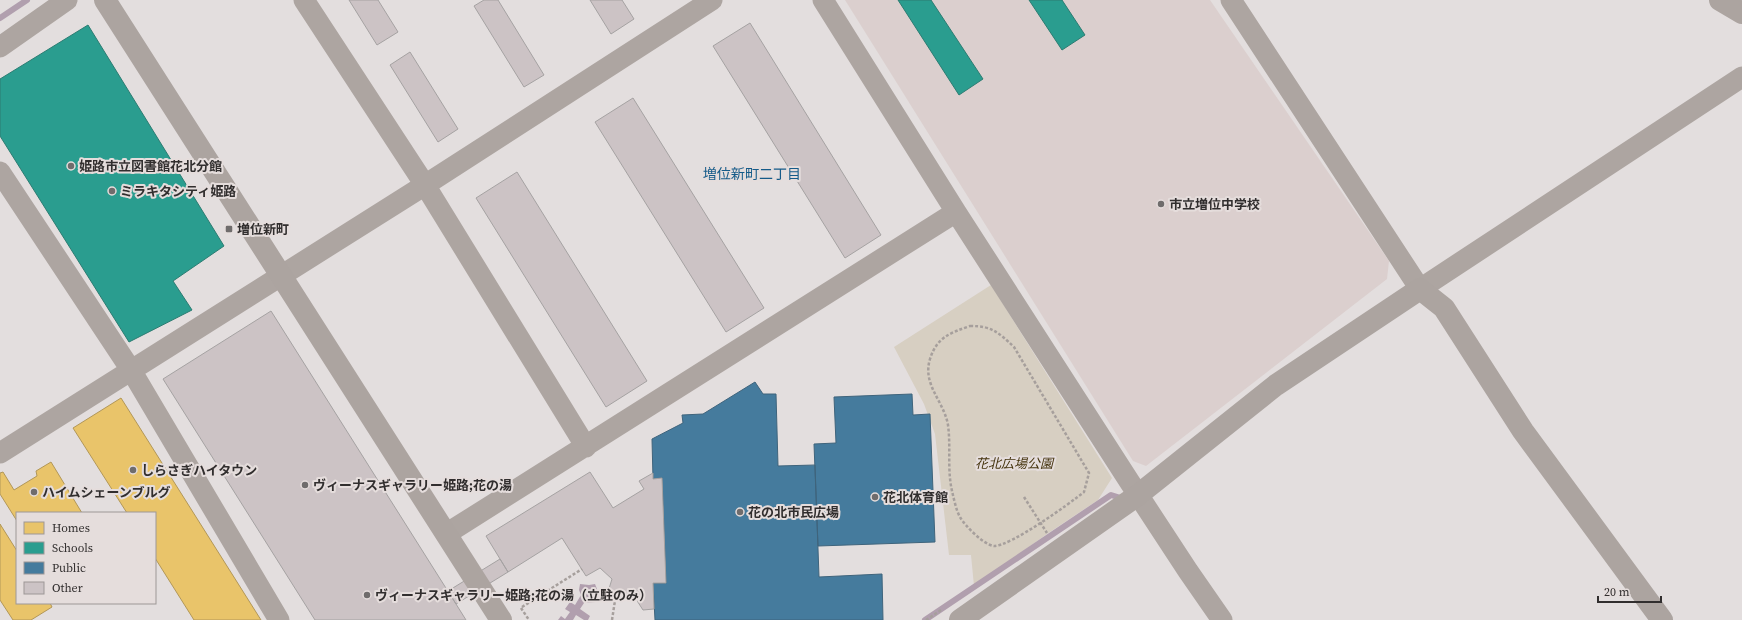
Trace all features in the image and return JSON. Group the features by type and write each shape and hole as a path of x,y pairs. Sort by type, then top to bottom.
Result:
{"street":[{"path":"0,47 67,0"},
{"path":"105,0 501,620"},
{"path":"304,0 425,185 586,447"},
{"path":"0,453 280,275 425,185 712,0"},
{"path":"823,0 956,212 1138,496 1222,620"},
{"path":"1231,0 1420,289 1444,308 1523,431 1662,620"},
{"path":"1720,0 1742,13"},
{"path":"960,620 1138,496 1276,385 1742,77"},
{"path":"0,172 131,370 279,620"},
{"path":"446,534 956,212"}],"path":[{"path":"970,326 983,326 998,332 1014,347 1089,472 1084,492 1041,522 1008,543 994,546 984,542 960,517 952,490 949,468 948,424 940,402 931,388 928,373 930,359 938,343 949,333 970,326"},
{"path":"1024,497 1050,537"},
{"path":"522,607 582,569"},
{"path":"612,620 616,594"}],"shaded area":[{"name":"市立増位中学校","path":"845,0 1210,0 1389,261 1387,279 1146,466 1133,461"},
{"path":"580,584 595,584 599,594 596,602 584,603 580,609 590,616 588,620 584,620 576,615 573,620 558,620 561,616 565,619 570,612 565,609 570,602 575,605 581,595 579,590"}],"green space":[{"name":"花北広場公園","path":"991,285 1112,478 1098,500 974,586 971,555 949,555 935,434 924,404 894,347"}],"building: Homes":[{"name":"しらさぎハイタウン","path":"121,398 261,620 194,620 156,560 156,512 126,512 73,428"},
{"name":"ハイムシェーンブルグ","path":"51,462 81,512 16,512 16,519 0,494 0,473 3,472 14,490 37,476 36,471"},
{"path":"0,524 16,549 16,604 50,604 52,607 31,620 13,620 0,600"}],"building: Schools":[{"path":"898,0 931,0 983,79 959,95"},
{"path":"1029,0 1062,0 1085,35 1062,50"},
{"name":"ミラキタシティ姫路","path":"88,25 224,246 173,281 192,310 129,342 0,136 0,79"}],"building: Public":[{"name":"花の北市民広場","path":"755,382 763,394 776,394 778,466 815,465 819,577 882,574 883,620 655,620 653,583 666,583 662,478 653,479 652,439 683,423 682,415 703,414"},
{"name":"花北体育館","path":"912,394 913,415 930,414 935,542 818,546 814,444 836,443 834,397"}],"building: Other":[{"path":"349,0 378,0 398,32 377,45"},
{"path":"484,0 498,0 544,75 524,87 474,6"},
{"path":"590,0 622,0 634,19 611,34"},
{"path":"750,23 881,235 845,258 713,46"},
{"path":"410,52 458,129 438,142 390,65"},
{"path":"633,98 764,308 726,332 595,122"},
{"path":"517,172 647,381 606,407 476,198"},
{"name":"ヴィーナスギャラリー姫路;花の湯","path":"271,311 466,620 315,620 163,379"},
{"path":"590,472 613,508 644,489 639,481 653,473 653,479 662,478 666,583 653,583 654,609 643,610 632,593 607,595 612,579 600,568 586,576 562,538 508,572 486,536"},
{"path":"500,559 508,572 456,604 448,591"}],"waterway":[{"path":"0,18 27,0"},
{"path":"925,620 1111,495 1124,499"}],"place":[{"name":"姫路市立図書館花北分館","path":"71,166"},
{"name":"ミラキタシティ姫路","path":"112,191"},
{"name":"市立増位中学校","path":"1161,204"},
{"name":"増位新町","path":"229,229"},
{"name":"しらさぎハイタウン","path":"133,470"},
{"name":"ヴィーナスギャラリー姫路;花の湯","path":"305,485"},
{"name":"ハイムシェーンブルグ","path":"34,492"},
{"name":"花北体育館","path":"875,497"},
{"name":"花の北市民広場","path":"740,512"},
{"name":"ヴィーナスギャラリー姫路;花の湯（立駐のみ）","path":"367,595"}],"district":[{"name":"増位新町二丁目","path":"752,174"}]}
